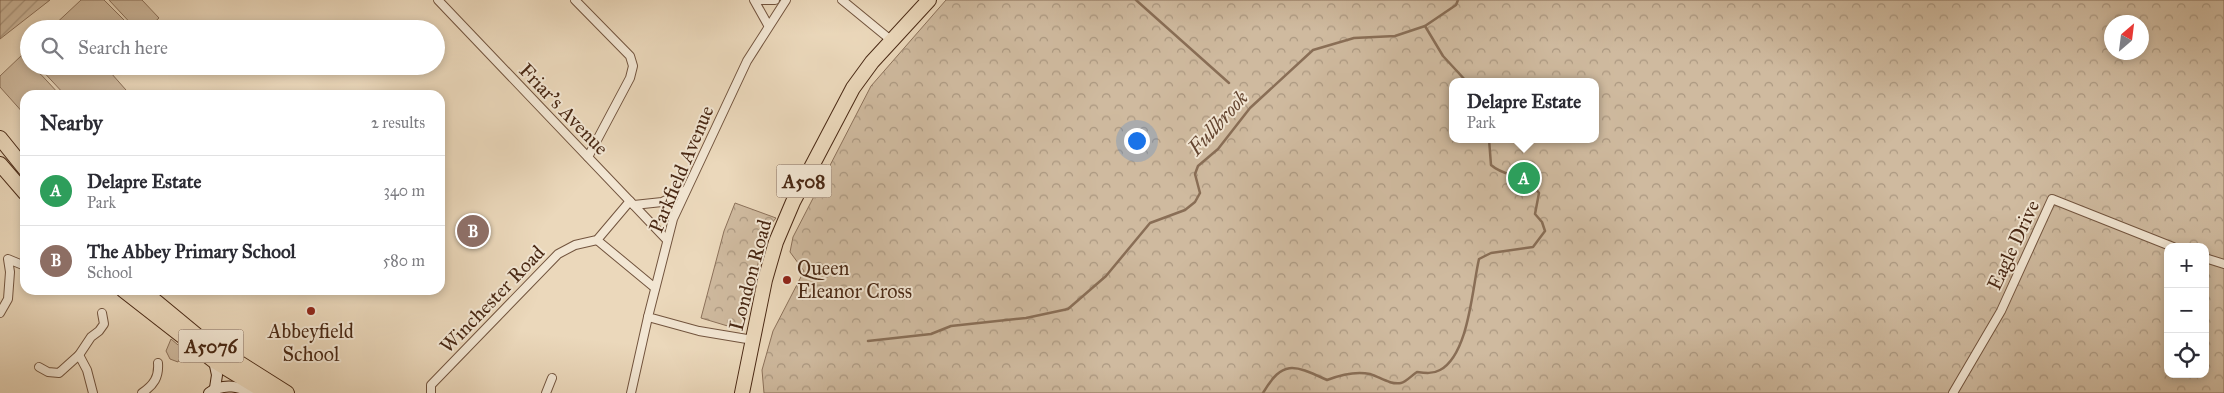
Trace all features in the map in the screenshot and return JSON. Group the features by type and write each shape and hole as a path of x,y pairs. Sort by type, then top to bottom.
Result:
{"highway":[{"name":"London Road","path":"742,393 776,242 793,202 853,88 929,0"},
{"path":"0,138 20,163"},
{"path":"0,164 20,187"},
{"name":"A5076","path":"129,295 214,361 267,393"},
{"name":"A5076","path":"148,295 200,338 286,393"}],"street":[{"name":"Friar's Avenue","path":"438,0 667,240"},
{"path":"575,0 630,56 633,66 630,78 588,157"},
{"path":"754,0 768,25"},
{"path":"760,0 774,0"},
{"name":"Parkfield Avenue","path":"648,317 673,218 747,61 768,25 786,0"},
{"path":"842,0 892,41"},
{"path":"655,288 597,240 632,203 662,202 686,190"},
{"name":"Eagle Drive","path":"1953,393 2001,311 2052,199 2164,243"},
{"name":"Winchester Road","path":"431,393 431,385 558,254 575,245 597,240"},
{"path":"0,313 8,299 10,272 8,259 20,264"},
{"path":"2209,259 2224,264"},
{"path":"39,368 48,372 59,373 79,355 104,324 102,313"},
{"path":"631,393 648,317 699,331 753,340"},
{"path":"79,355 87,370 93,393"},
{"path":"212,391 217,375 214,361"},
{"path":"142,393 155,382 158,373 158,363"},
{"path":"546,393 552,378"},
{"path":"212,391 229,386 243,388 256,393"}],"green space":[{"path":"0,0 50,0 24,20 20,20 20,23 0,39"},
{"path":"81,0 104,0 124,20 60,20"},
{"path":"109,0 142,0 159,18 157,20 128,20"},
{"path":"946,0 2224,0 2224,393 764,393 762,370 773,331 804,271 790,252 793,237 871,86"},
{"path":"20,57 20,75 41,75 55,90 20,90 20,109 0,87 0,76"},
{"path":"46,75 113,75 126,90 60,90"},
{"path":"735,203 776,218 767,229 741,330 701,318 724,231"},
{"path":"171,339 184,350 178,362 170,359 166,351"}],"waterway":[{"path":"1136,0 1229,83"},
{"name":"Fullbrook","path":"868,341 931,334 951,326 1026,318 1068,309 1106,276 1150,223 1185,210 1195,202 1200,193 1195,174 1198,166 1218,149 1250,108 1313,50 1354,38 1395,36 1425,26 1456,5 1458,0"},
{"path":"1425,26 1443,56 1463,78"},
{"path":"1263,393 1277,375 1283,370 1290,368 1306,371 1327,380 1348,374 1365,373 1389,382 1401,383 1417,372 1429,373 1437,371 1450,362 1457,350 1468,320 1479,259 1491,253 1533,247 1545,231 1542,222 1535,214 1539,193 1527,181 1503,172 1491,165 1489,143"}],"place":[{"name":"Delapre Estate","path":"1524,178"},
{"name":"The Abbey Primary School","path":"473,231"},
{"name":"Queen Eleanor Cross","path":"787,280"},
{"name":"Abbeyfield School","path":"311,311"}]}
